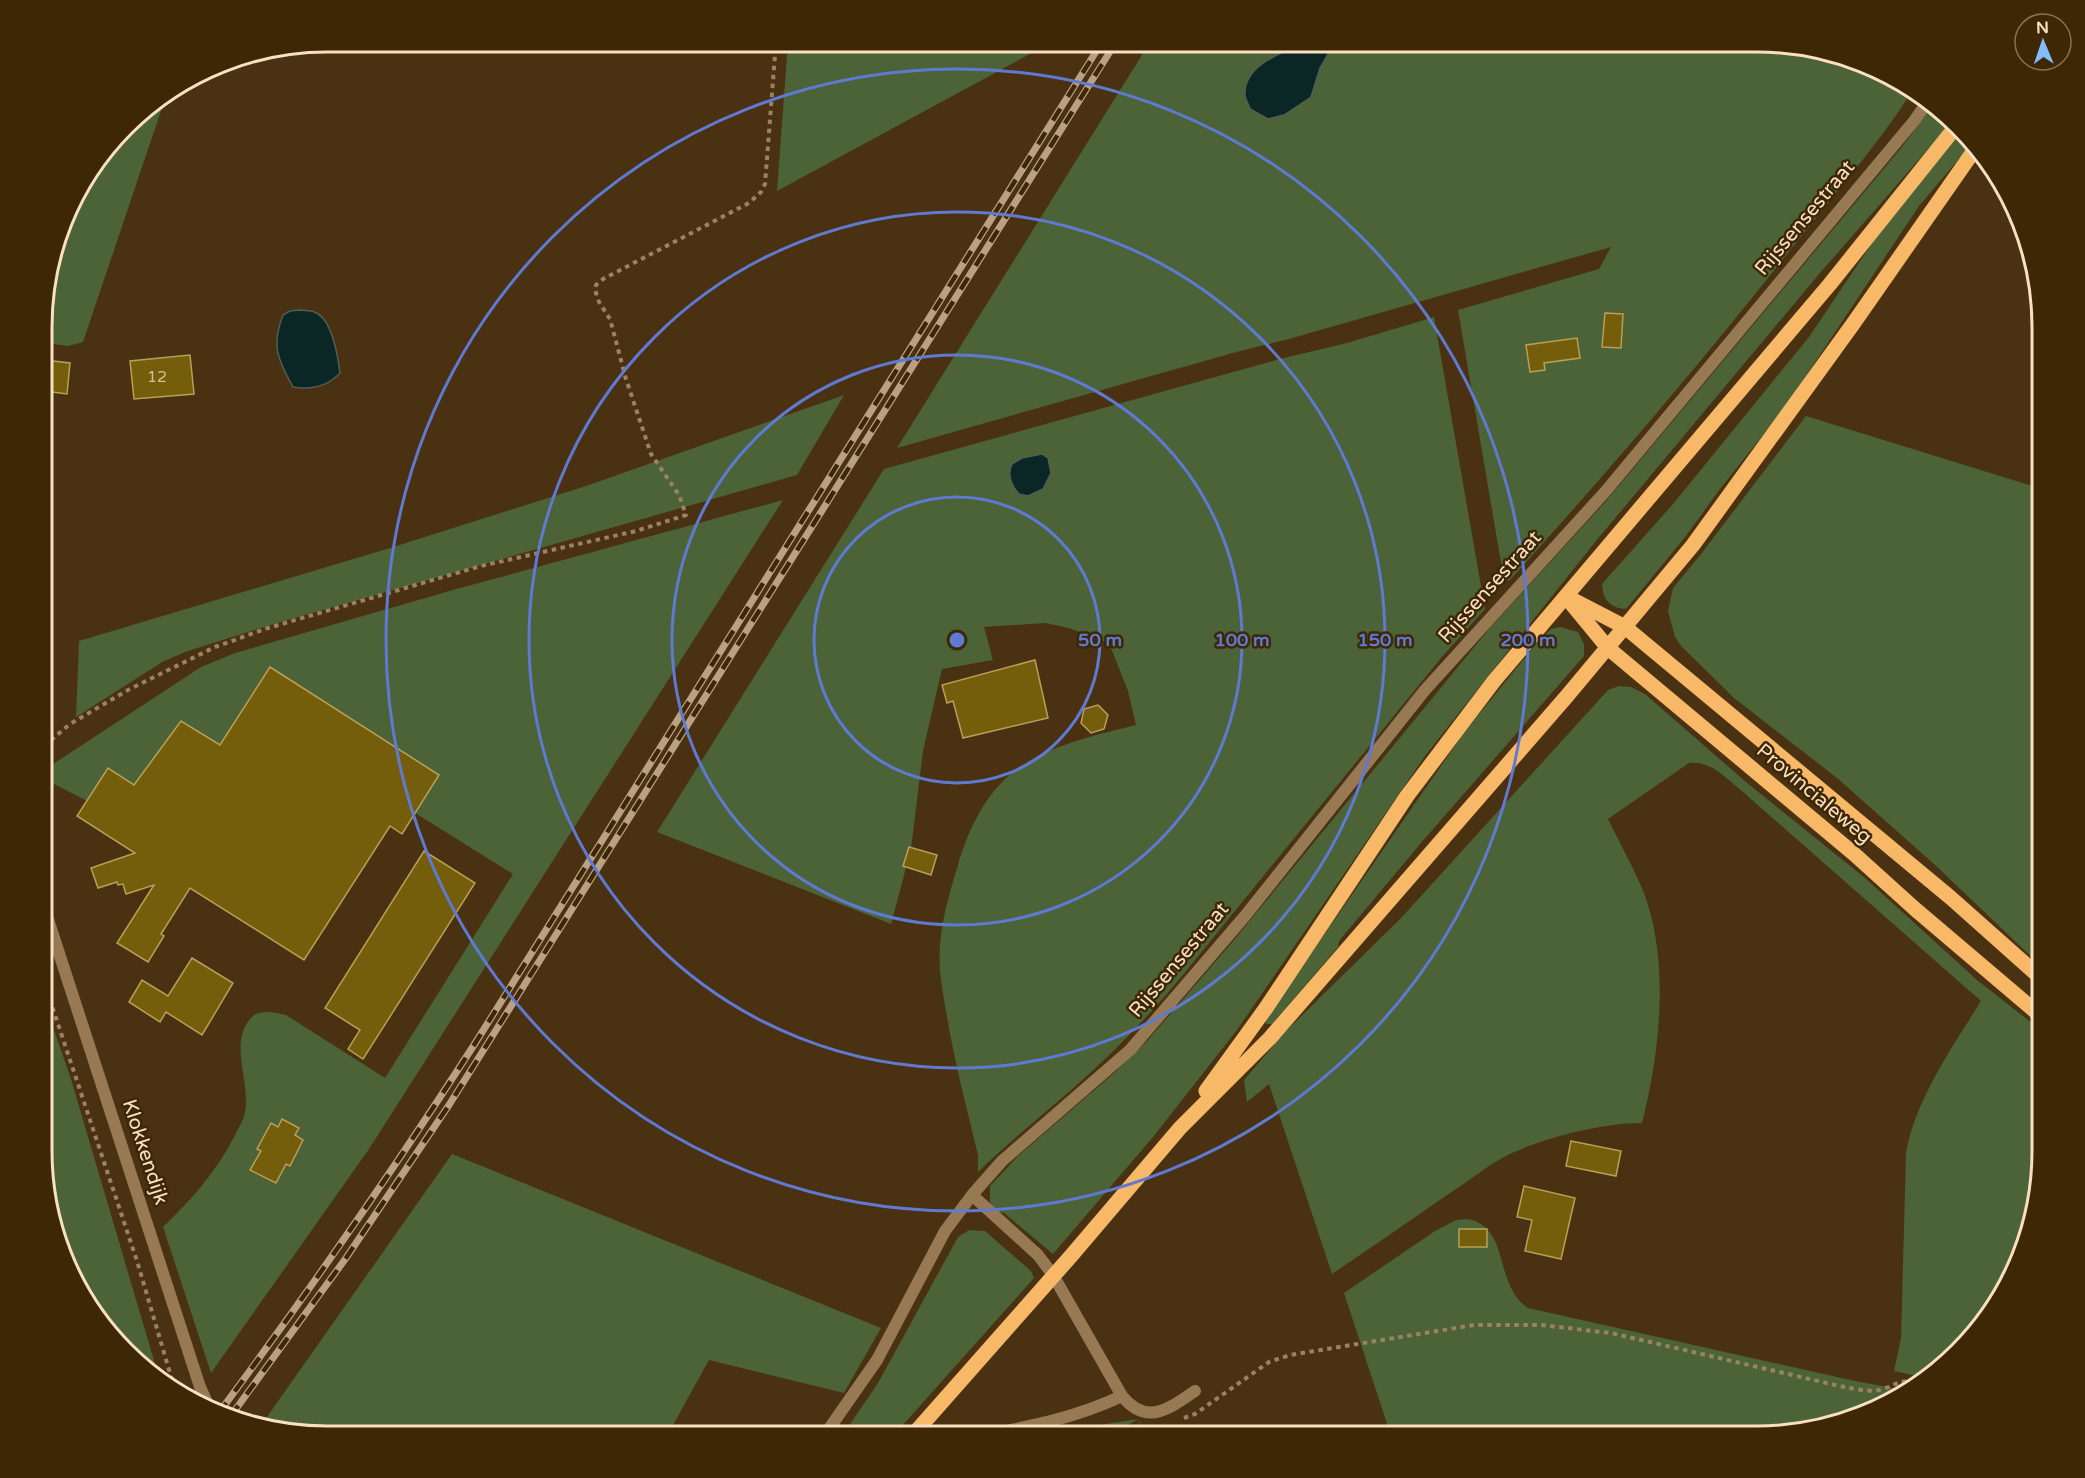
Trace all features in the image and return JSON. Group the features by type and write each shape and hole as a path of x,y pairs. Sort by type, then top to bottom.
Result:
{"main road":[{"path":"1180,1128 1266,1008 1407,796 1494,681 1830,284 1951,132"},
{"path":"921,1426 1180,1128 1270,1038 1608,648 1693,545 1853,324 1971,154"},
{"path":"1566,597 1625,627"},
{"name":"Provincialeweg","path":"1566,597 1608,648 1844,845 2032,1008"},
{"name":"Provincialeweg","path":"1625,627 1951,898 2032,970"}],"street":[{"name":"Rijssensestraat","path":"831,1426 877,1360 945,1231 972,1195 1002,1161 1130,1050 1245,916 1425,690 1605,492 1923,108"},
{"name":"Klokkendijk","path":"52,932 204,1396"},
{"path":"972,1195 1038,1255 1053,1275 1122,1396 1131,1407 1145,1412 1164,1411 1195,1390"},
{"path":"1036,1426 1090,1411 1122,1396"}],"path":[{"path":"52,739 70,724 173,666 215,647 258,632 481,566 636,531 686,516 680,495 651,454 626,379 610,319 599,302 595,290 596,285 603,279 749,203 762,192 765,184 775,52"},
{"path":"52,1006 137,1261 171,1377"},
{"path":"1176,1420 1195,1414 1269,1362 1290,1355 1485,1324 1541,1325 1611,1333 1869,1391 1882,1389 1903,1380 1907,1381"}],"green space":[{"path":"787,52 1034,52 777,191"},
{"path":"1144,52 1285,52 1265,61 1311,97 1320,68 1329,52 1776,53 1811,58 1846,67 1863,73 1908,98 1869,151 1723,334 1618,459 1509,581 1504,578 1500,557 1458,310 1599,269 1611,247 897,448"},
{"path":"162,108 83,342 68,346 52,344 52,327 58,274 73,222 89,190 109,160 133,133"},
{"path":"1928,112 1947,128 1820,273 1596,541 1425,756 1237,1030 1153,1137 1053,1254 1004,1213 994,1211 990,1203 990,1186 1018,1156 1114,1073 1147,1041 1234,940 1489,629 1607,500 1901,148"},
{"path":"1954,135 1967,149 1919,206 1786,406 1686,536 1626,609 1612,605 1604,595 1602,584 1673,504 1809,337 1897,206"},
{"path":"1434,317 1485,609 1441,658 1155,1008 1090,1073 978,1172 978,1155 954,1052 941,981 940,945 947,905 971,829 983,807 1006,778 1033,758 1067,744 1136,725 1128,691 1109,643 1069,628 1045,623 984,627 993,660 942,669 923,751 911,849 891,924 657,832 884,469 1280,359 1347,343"},
{"path":"844,395 797,475 277,623 188,651 164,661 76,717 79,641 390,548 586,486"},
{"path":"1806,416 2032,486 2032,957 1934,864 1837,778 1734,698 1682,647 1675,637 1668,611 1673,588"},
{"path":"783,500 369,1149 211,1373 163,1227 211,1174 243,1119 246,1091 241,1040 244,1028 258,1013 286,1015 385,1078 513,874 380,791 91,803 52,783 52,765 201,667 235,653 453,590"},
{"path":"1560,627 1578,632 1584,644 1584,656 1421,843 1339,941 1338,947 1272,1024 1266,1024 1266,1019 1463,734 1540,639 1551,629"},
{"path":"1619,686 1631,687 1645,694 1746,782 1865,878 1977,980 2032,1023 2032,1169 2027,1204 2018,1239 1996,1288 1976,1318 1952,1345 1915,1376 1894,1371 1901,1338 1906,1153 1926,1093 1981,1001 1712,767 1689,763 1608,819 1644,893 1657,948 1660,1008 1654,1067 1642,1123 1610,1125 1576,1132 1512,1153 1332,1274 1269,1084 1247,1102 1244,1080 1285,1032 1402,917 1608,690"},
{"path":"52,1024 71,1079 155,1365 133,1345 109,1318 89,1288 67,1239 58,1204 53,1169"},
{"path":"452,1154 881,1328 844,1393 709,1360 673,1426 327,1426 266,1418"},
{"path":"1467,1219 1481,1224 1490,1233 1510,1285 1517,1298 1528,1308 1896,1388 1846,1411 1811,1420 1776,1425 1388,1426 1344,1293 1435,1231 1456,1220"},
{"path":"969,1230 985,1231 1031,1271 1034,1278 902,1426 849,1426 878,1383 958,1237"},
{"path":"1138,1419 1126,1426 1093,1426"}],"water":[{"path":"1284,52 1329,52 1320,68 1311,97 1284,115 1268,119 1250,109 1245,96 1246,85 1258,67"},
{"path":"290,311 314,312 325,322 336,348 339,366 340,373 335,378 312,388 293,387 278,352 277,335 283,315"},
{"path":"1042,454 1048,458 1051,473 1043,489 1028,496 1019,494 1011,480 1012,464 1022,458"}],"building":[{"path":"1605,313 1623,314 1621,348 1602,347"},
{"path":"1577,338 1580,358 1544,363 1545,370 1530,372 1526,345"},
{"path":"190,355 194,394 134,399 130,361"},
{"path":"52,361 70,363 67,394 52,392"},
{"path":"1035,660 1048,718 963,738 953,701 947,703 942,685"},
{"path":"270,667 439,775 402,834 390,826 304,960 190,888 161,934 164,936 148,962 117,943 154,885 126,894 123,884 118,885 117,882 98,888 91,868 135,853 77,816 108,768 134,785 181,721 220,745"},
{"path":"1098,705 1108,715 1104,729 1091,733 1081,723 1084,709"},
{"path":"909,847 937,855 931,875 903,866"},
{"path":"424,851 475,883 363,1059 348,1049 360,1030 325,1008"},
{"path":"192,958 233,983 202,1035 166,1012 160,1022 129,1002 142,980 168,996"},
{"path":"282,1119 299,1128 295,1135 303,1140 290,1166 286,1164 276,1183 250,1170 261,1151 257,1149 271,1123 278,1127"},
{"path":"1571,1141 1621,1151 1616,1176 1566,1166"},
{"path":"1524,1186 1575,1198 1561,1259 1525,1251 1532,1220 1517,1217"},
{"path":"1459,1229 1487,1229 1487,1247 1459,1247"}],"railway":[{"path":"224,1406 349,1232 474,1045 1096,52"},
{"path":"235,1410 346,1258 449,1105 1110,52"}]}
